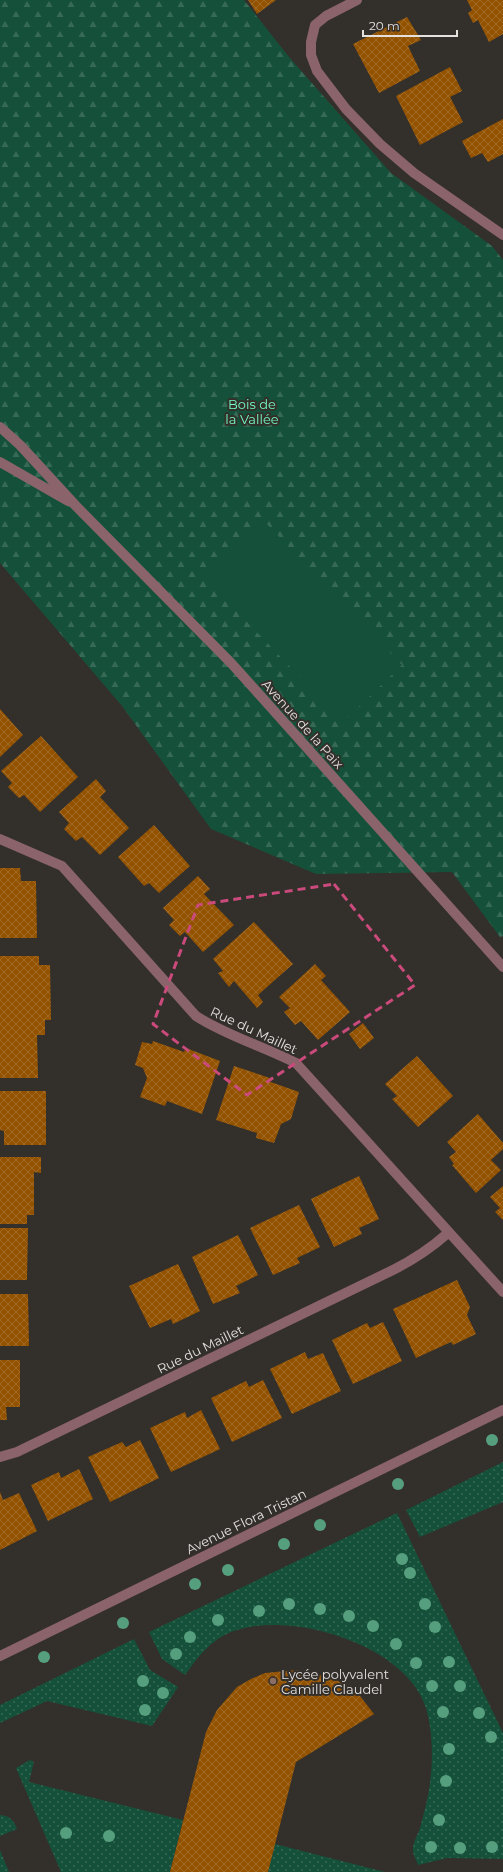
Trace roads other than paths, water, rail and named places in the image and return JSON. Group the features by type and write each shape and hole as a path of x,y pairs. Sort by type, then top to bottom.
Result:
{"street":[{"path":"357,0 326,16 315,25 311,42 311,55 317,71 346,109 380,144 414,173 503,236"},
{"name":"Avenue de la Paix","path":"0,427 20,445 76,506 232,664 503,967"},
{"name":"Avenue de la Paix","path":"0,462 76,506"},
{"name":"Rue du Maillet","path":"0,839 62,866 196,1016 211,1025 258,1044 296,1063 448,1233 503,1292"},
{"name":"Rue du Maillet","path":"0,1457 17,1452 413,1260 434,1246 448,1233"},
{"name":"Avenue Flora Tristan","path":"0,1656 503,1410"}],"place":[{"name":"Lycée polyvalent Camille Claudel","path":"273,1681"}],"park label":[{"name":"Bois de la Vallée","path":"252,412"}]}
